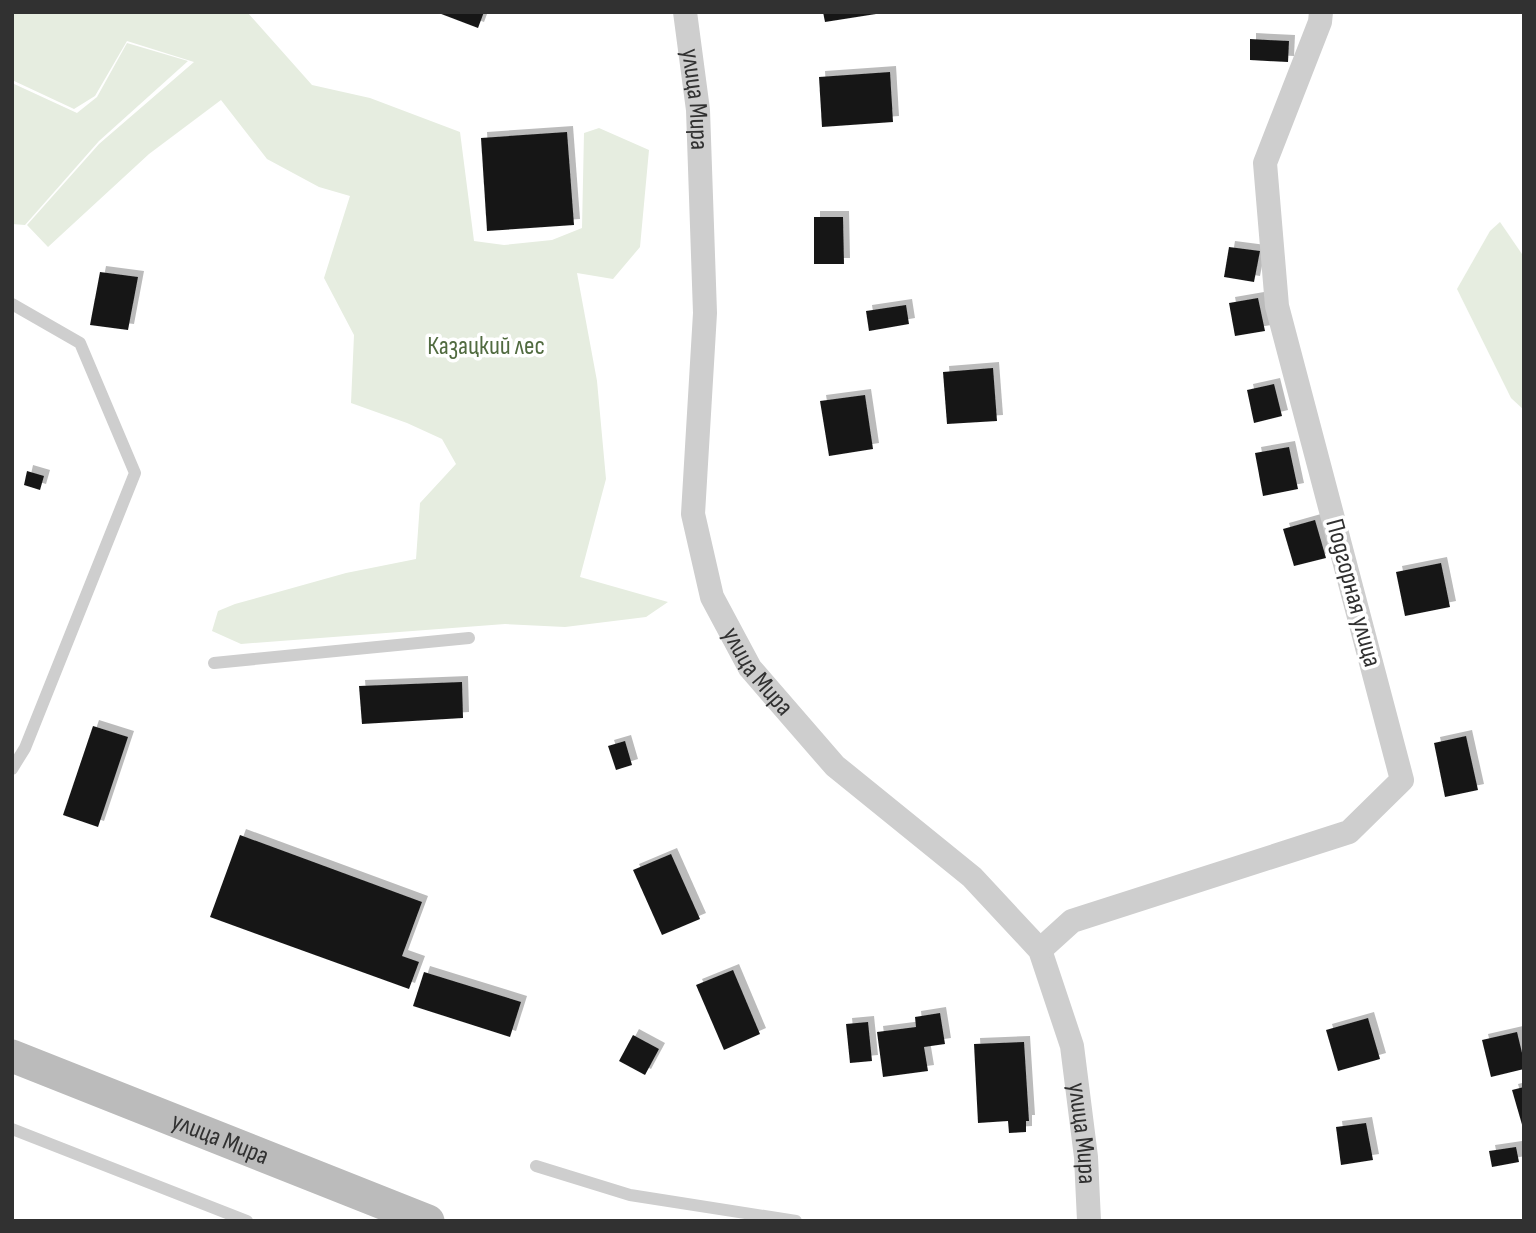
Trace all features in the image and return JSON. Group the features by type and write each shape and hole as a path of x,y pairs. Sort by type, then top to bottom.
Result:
{"main road":[{"name":"улица Мира","path":"12,1056 428,1221"}],"street":[{"name":"улица Мира","path":"685,12 698,110 705,313 693,514 712,597 750,668 835,766 972,877 1040,950 1072,1046 1086,1157 1089,1221"},
{"name":"Подгорная улица","path":"1040,950 1072,921 1349,832 1402,780 1277,306 1265,163 1320,22 1321,12"}],"lane":[{"path":"12,304 80,343 135,473 25,748 12,769"},
{"path":"214,663 469,638"},
{"path":"12,1129 247,1221"},
{"path":"536,1166 630,1195 796,1221"}],"green space":[{"name":"Казацкий лес","path":"12,12 247,12 312,85 370,98 460,132 474,241 504,245 552,240 582,228 584,133 599,128 649,150 640,247 613,279 577,273 597,381 606,479 580,577 668,602 646,617 565,627 505,624 241,644 212,631 218,611 235,604 346,573 416,559 420,503 456,464 442,439 351,403 354,335 324,278 350,196 319,187 267,159 221,100 149,154 48,247 27,225 99,144 194,62 127,41 95,96 74,109 12,80"},
{"path":"127,43 188,61 99,141 25,225 12,224 12,83 77,113 97,97"},
{"path":"1500,222 1524,257 1524,410 1511,398 1457,289 1490,231"}],"building":[{"path":"436,12 484,12 478,28"},
{"path":"823,12 876,12 876,14 825,22"},
{"path":"1250,39 1289,41 1288,62 1250,60"},
{"path":"890,72 893,122 822,127 819,77"},
{"path":"567,132 574,225 487,231 481,138"},
{"path":"814,217 843,217 844,264 814,264"},
{"path":"1229,247 1260,251 1254,282 1224,277"},
{"path":"100,272 138,277 128,330 90,325"},
{"path":"1258,298 1265,331 1235,336 1229,303"},
{"path":"906,305 909,324 869,331 866,311"},
{"path":"993,368 997,421 947,424 943,372"},
{"path":"1274,384 1282,416 1254,423 1247,390"},
{"path":"865,395 873,449 829,456 820,401"},
{"path":"1289,447 1298,489 1263,496 1255,453"},
{"path":"27,471 44,476 40,490 24,485"},
{"path":"1315,520 1326,558 1294,566 1283,529"},
{"path":"1441,563 1450,607 1405,616 1396,572"},
{"path":"462,682 463,718 362,724 359,686"},
{"path":"93,726 128,737 98,827 63,815"},
{"path":"1466,736 1478,790 1445,797 1434,743"},
{"path":"625,741 632,765 616,770 608,746"},
{"path":"240,835 422,902 402,956 419,962 409,989 210,917"},
{"path":"671,854 700,919 662,935 633,870"},
{"path":"733,970 760,1034 724,1050 696,985"},
{"path":"424,972 521,1002 510,1037 413,1006"},
{"path":"940,1013 945,1044 924,1047 928,1071 883,1077 877,1032 916,1027 915,1017"},
{"path":"1368,1018 1380,1059 1338,1071 1326,1030"},
{"path":"868,1022 872,1061 850,1063 846,1024"},
{"path":"1517,1032 1524,1069 1491,1077 1482,1040"},
{"path":"633,1035 659,1049 645,1075 619,1061"},
{"path":"1024,1042 1029,1121 1026,1121 1026,1132 1009,1133 1008,1121 978,1123 974,1044"},
{"path":"1524,1087 1524,1128 1523,1128 1512,1090"},
{"path":"1366,1123 1373,1160 1341,1165 1336,1127"},
{"path":"1516,1147 1519,1162 1492,1167 1489,1151"}]}
